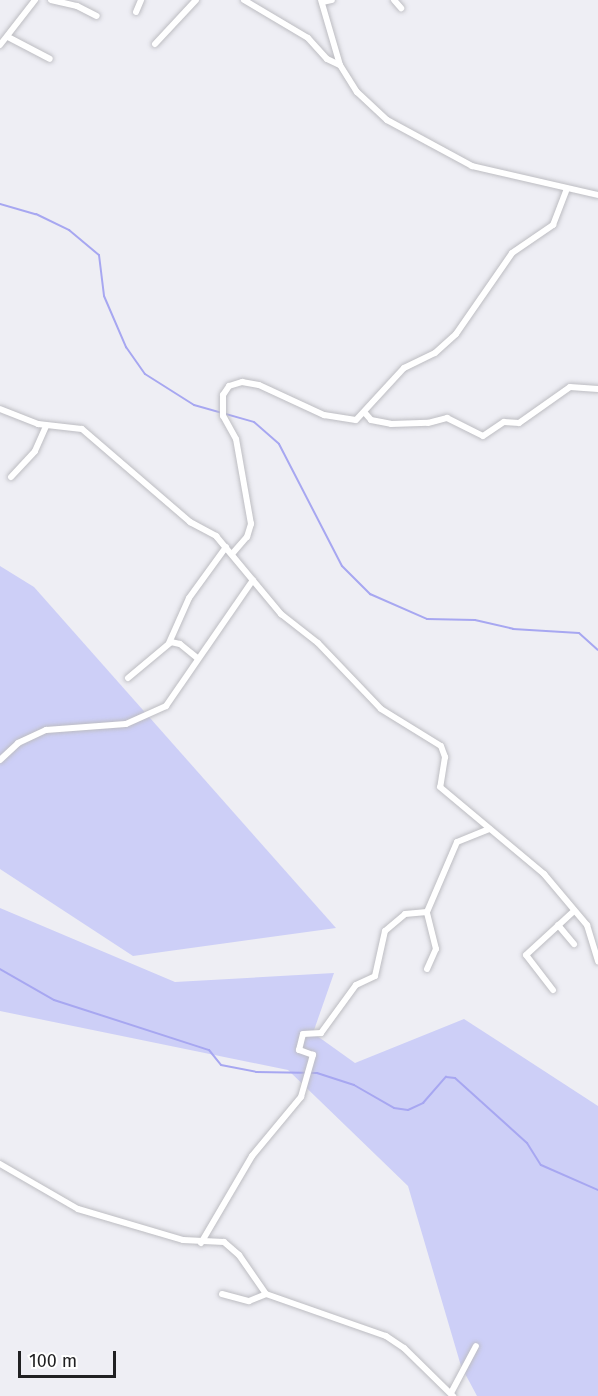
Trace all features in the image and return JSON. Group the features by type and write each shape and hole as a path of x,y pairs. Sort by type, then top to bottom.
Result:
{"street":[{"path":"0,45 35,0"},
{"path":"51,0 98,16"},
{"path":"136,12 141,0"},
{"path":"155,44 196,0"},
{"path":"244,0 308,38 327,59 340,65"},
{"path":"332,0 322,1 340,65 373,110 431,147 472,166 598,195"},
{"path":"394,0 401,8"},
{"path":"8,37 50,59"},
{"path":"232,554 247,537 251,524 236,439 223,414 226,390 242,382 283,393 324,415 356,420 365,413 404,368 435,353 456,334 512,253 553,225 567,189"},
{"path":"365,413 371,420 391,424 397,421 428,423 447,418 483,436 504,422 519,423 570,387 598,389"},
{"path":"0,409 46,426 82,429 185,518 212,533 232,554 280,614 318,643 381,709 441,746 444,757 440,787 470,808 489,829 536,866 591,933 598,961"},
{"path":"11,477 35,451 46,426"},
{"path":"128,678 169,643 189,598 226,547"},
{"path":"0,760 18,743 46,730 126,724 158,712 178,693 196,658 253,580"},
{"path":"169,643 180,644 196,658"},
{"path":"427,969 436,952 428,912 457,842 489,829"},
{"path":"553,990 526,955 574,911"},
{"path":"201,1243 252,1156 301,1097 313,1055 299,1048 303,1034 321,1033 356,985 375,976 385,931 405,914 428,912"},
{"path":"558,925 574,944"},
{"path":"0,1164 78,1209 136,1229 201,1243 220,1241 231,1246 266,1294 386,1336 452,1395 476,1346"},
{"path":"222,1294 249,1301 266,1294"}],"shaded area":[{"path":"0,566 34,587 336,928 133,956 0,869"},
{"path":"0,908 175,982 334,973 313,1033 355,1063 464,1019 598,1106 598,1396 477,1396 461,1366 408,1186 288,1070 0,1011"}],"waterway":[{"path":"0,204 36,214 69,230 99,255 104,296 126,347 145,374 194,405 254,422 279,444 342,566 370,594 427,619 475,620 513,629 579,633 598,650"},
{"path":"0,969 54,1000 209,1050 221,1065 256,1072 317,1073 354,1085 394,1108 408,1110 423,1103 446,1077 455,1078 527,1143 541,1165 598,1190"}]}
